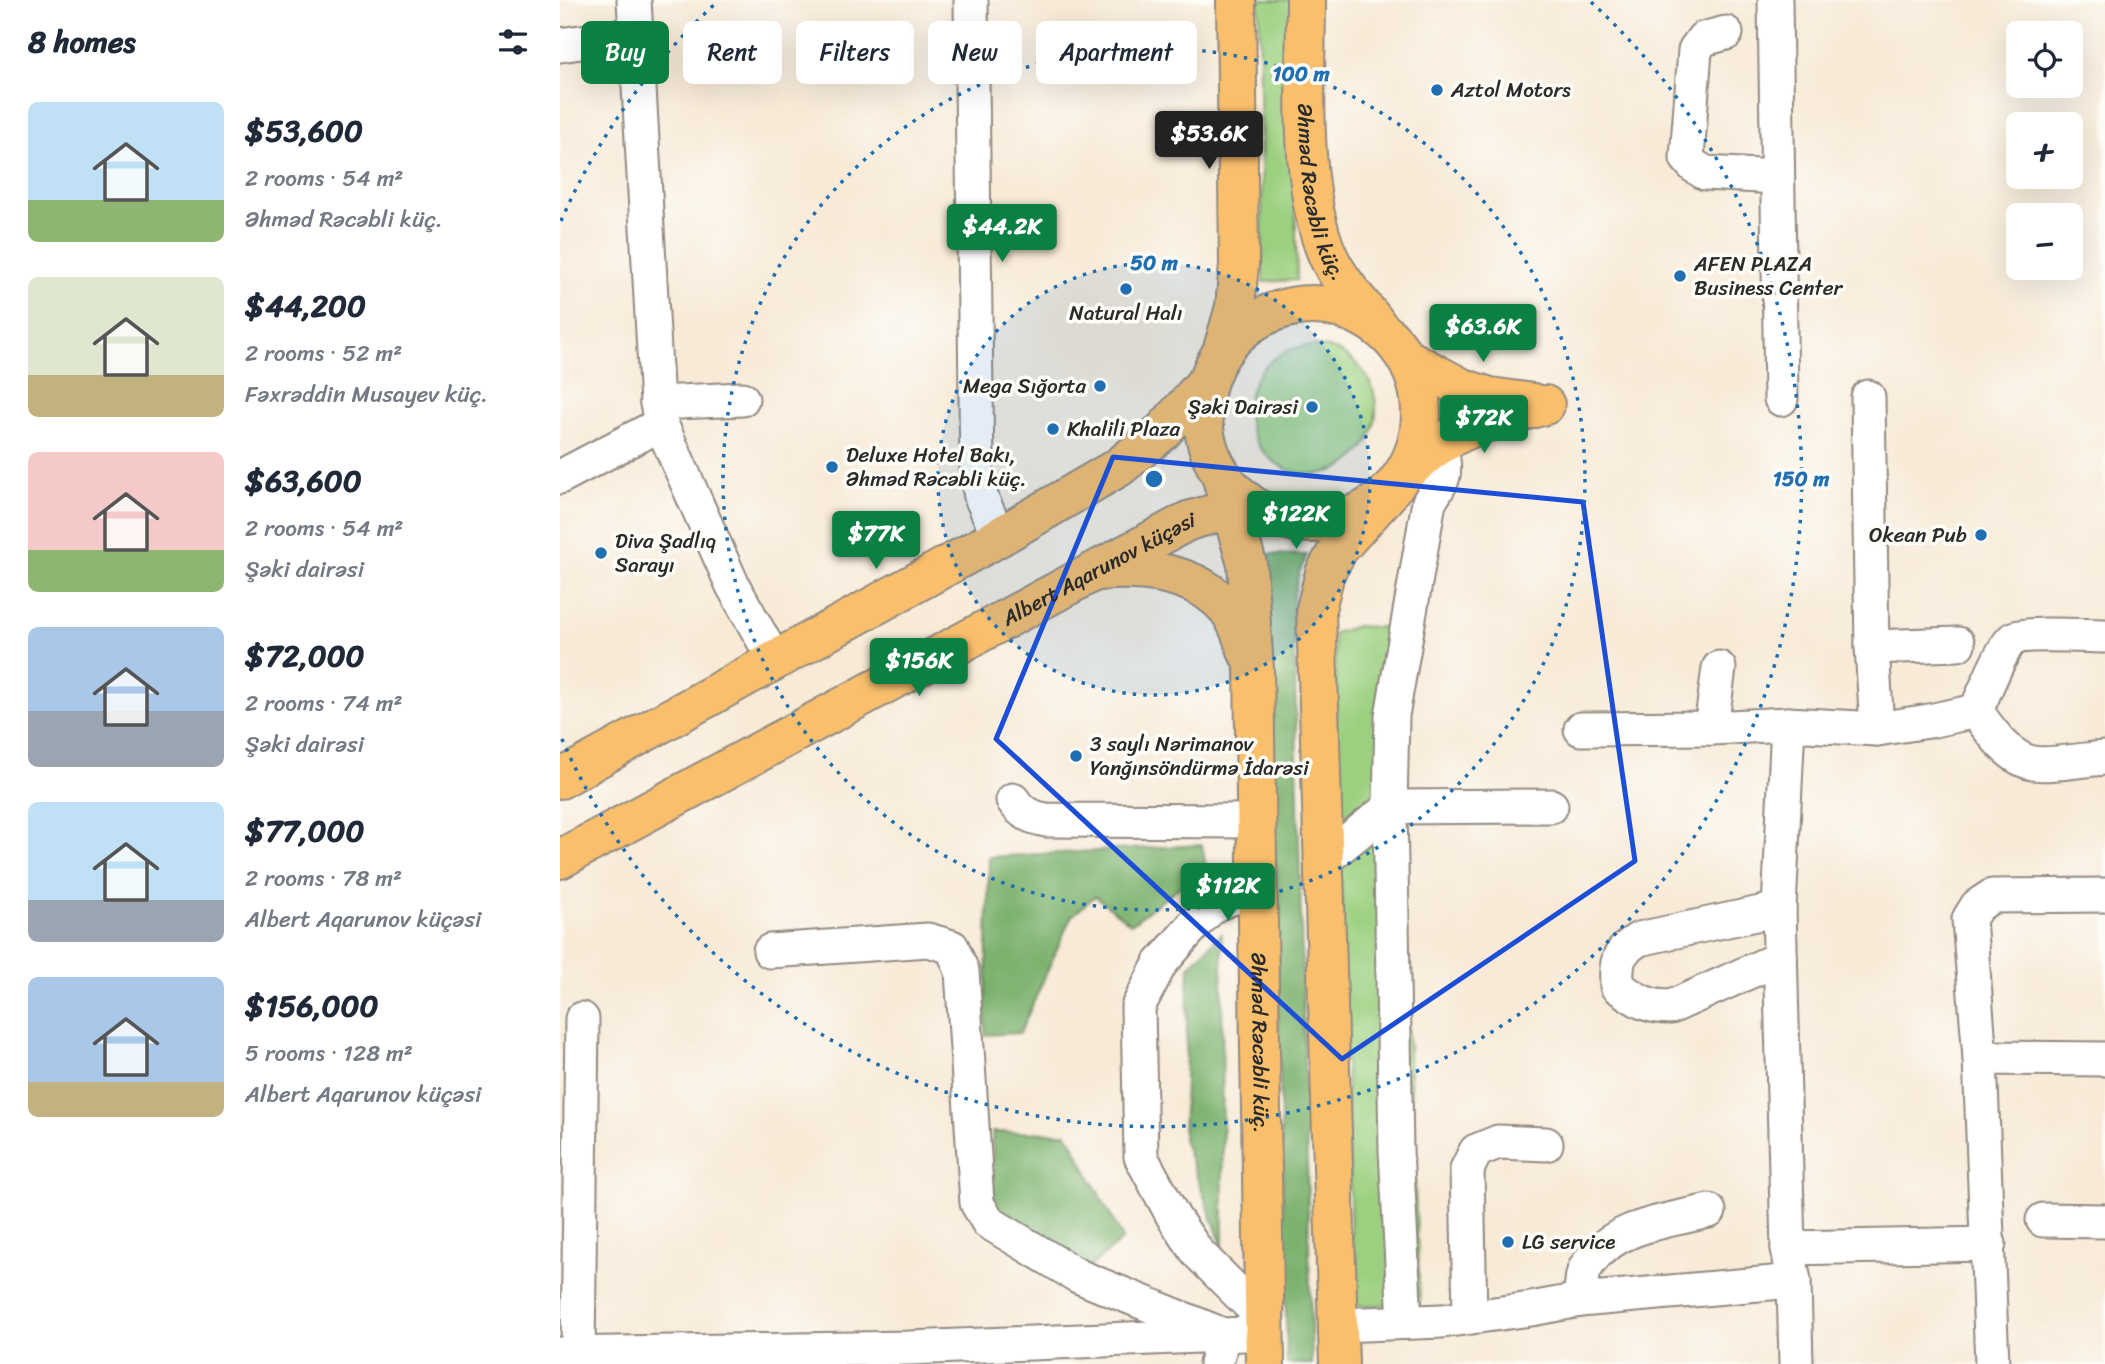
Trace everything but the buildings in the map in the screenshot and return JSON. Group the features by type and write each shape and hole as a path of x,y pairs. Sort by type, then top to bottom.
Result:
{"main road":[{"path":"1236,0 1239,264 1235,307 1215,365 1203,413 1207,445 1227,492 1278,518 1307,523 1336,521 1363,511 1441,443 1483,423 1545,405 1490,397 1462,388 1408,359"},
{"name":"Əhməd Rəcəbli küç.","path":"1306,0 1307,144 1309,177 1317,219 1328,256 1348,289 1378,326"},
{"path":"560,779 999,537 1119,467 1163,431 1243,328 1268,313 1296,305 1325,305 1353,312 1378,326 1390,336 1408,359 1419,387 1422,416 1418,445 1396,483 1339,548 1325,573 1316,609 1339,1364"},
{"name":"Əhməd Rəcəbli küç.","path":"1227,492 1244,549 1250,584 1254,670 1264,1338"},
{"name":"Albert Aqarunov küçəsi","path":"560,859 1090,572 1188,521 1215,512 1227,492"},
{"path":"1090,572 1145,569 1184,579 1209,593 1228,608 1242,635 1254,670"}],"street":[{"path":"634,0 635,21"},
{"path":"971,0 977,474 981,497 999,537"},
{"path":"1775,0 1781,399"},
{"path":"1726,33 1703,39 1695,50 1687,158 1705,173 1777,177"},
{"path":"560,45 581,42"},
{"path":"638,84 659,413 733,586 775,661"},
{"path":"1868,397 1872,647 1877,729"},
{"path":"560,477 659,413 742,399"},
{"path":"1405,1321 1396,1150 1390,807 1392,716 1429,502 1444,481 1441,443"},
{"path":"1976,711 2005,649 2013,639 2026,636 2105,636"},
{"path":"1872,647 1958,644"},
{"path":"1712,728 1719,668"},
{"path":"1581,729 1712,728 1788,724 1877,729 1976,711"},
{"path":"1976,711 1998,740 2011,752 2032,763 2105,758"},
{"path":"1788,724 1779,909 1788,1248 1794,1282 1796,1364"},
{"path":"1013,800 1018,808 1029,816 1046,820 1256,821"},
{"path":"1324,860 1390,807 1551,806"},
{"path":"582,1019 569,1354 909,1348 1219,1349 1264,1338 1174,1218 1141,1157 1138,1007 1160,964 1214,905 1257,888"},
{"path":"1992,1364 1980,1058 1969,919 1977,906 1992,896 2105,895"},
{"path":"1779,909 1639,939 1625,947 1616,963 1617,986 1642,1003 1655,1007 1671,1007 1780,958"},
{"path":"770,951 928,940 952,947 962,971 977,1203 988,1222 1077,1276 1219,1349"},
{"path":"1980,1058 2105,1059"},
{"path":"1470,1317 1467,1169 1476,1152 1498,1142 1546,1144"},
{"path":"1580,1300 1584,1269 1602,1249 1635,1228 1709,1211"},
{"path":"2043,1220 2105,1221"},
{"path":"1788,1248 1989,1244"},
{"path":"1338,1325 1442,1321 1580,1300 1794,1282"}],"highlighted area":[{"path":"1113,457 1583,502 1635,861 1342,1059 996,739"}],"green space":[{"path":"1259,0 1291,0 1297,280 1263,282"},
{"name":"Şəki Dairəsi","path":"1312,346 1337,351 1357,365 1371,385 1376,410 1371,435 1357,455 1337,469 1312,474 1287,469 1267,455 1253,435 1248,410 1253,385 1267,365 1287,351"},
{"path":"1431,392 1493,407 1433,423"},
{"path":"1267,554 1307,555 1299,573 1293,599 1312,1364 1287,1364"},
{"path":"1357,626 1390,628 1420,1304 1353,1306 1334,633"},
{"path":"1202,845 1206,867 1131,924 1095,896 1071,917 1020,1033 985,1035 989,857"},
{"path":"1222,933 1223,1248 1183,1139 1189,967"},
{"path":"992,1132 1067,1133 1123,1239 1091,1266 1063,1256 994,1205"}],"place":[{"name":"Aztol Motors","path":"1437,90"},
{"name":"AFEN PLAZA Business Center","path":"1680,276"},
{"name":"Natural Halı","path":"1126,289"},
{"name":"Mega Sığorta","path":"1100,386"},
{"name":"Şəki Dairəsi","path":"1312,407"},
{"name":"Khalili Plaza","path":"1053,429"},
{"name":"Deluxe Hotel Bakı, Əhməd Rəcəbli küç.","path":"832,467"},
{"name":"Okean Pub","path":"1981,535"},
{"name":"Diva Şadlıq Sarayı","path":"601,553"},
{"name":"3 saylı Nərimanov Yanğınsöndürmə İdarəsi","path":"1076,756"},
{"name":"LG service","path":"1508,1242"}]}
